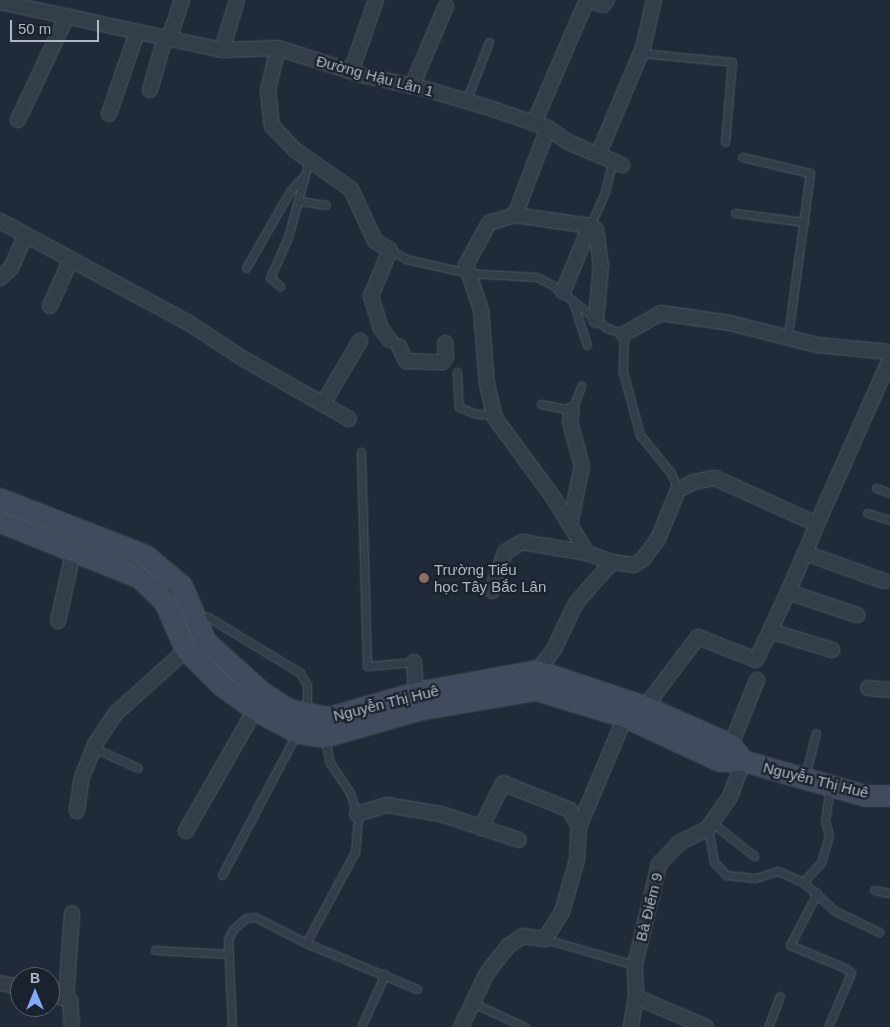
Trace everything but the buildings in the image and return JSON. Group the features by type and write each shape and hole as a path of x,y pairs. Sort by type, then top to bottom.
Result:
{"street":[{"path":"150,90 182,0"},
{"path":"222,50 237,0"},
{"path":"352,72 376,0"},
{"path":"534,123 588,0 603,5 607,0"},
{"path":"598,155 641,52 654,0"},
{"name":"Đường Hậu Lân 1","path":"7,2 222,50 278,48 352,72 466,101 534,123 548,128 568,142 618,163"},
{"path":"412,86 447,3"},
{"path":"18,120 66,16"},
{"path":"109,114 137,32"},
{"path":"278,48 268,90 272,126 309,160 351,189 375,241 390,250 371,296 381,330 394,343 406,360 442,362 446,357 445,343"},
{"path":"515,215 548,128"},
{"path":"587,553 570,525 494,415 487,384 482,310 468,273 467,260 489,223 515,215 590,226 596,230 599,240 601,265 596,320"},
{"path":"0,221 189,323 242,358 324,402 348,419"},
{"path":"568,297 590,226"},
{"path":"0,278 11,268 26,235"},
{"path":"50,306 71,259"},
{"path":"624,334 661,313 730,323 788,336 817,345 890,352"},
{"path":"324,402 360,341"},
{"path":"645,707 698,637 756,660 788,592 890,359"},
{"path":"570,525 582,466 570,422 572,410"},
{"path":"492,591 505,552 522,542 587,553 612,562 634,564 643,559 658,539 678,490 694,482 715,478 817,524"},
{"name":"Nguyễn Thị Huê","path":"0,499 146,556 182,586 206,642 236,672 270,698 290,710 328,718 418,702 536,690 625,717 720,761 737,753"},
{"name":"Nguyễn Thị Huê","path":"0,522 140,578 165,602 186,650 221,685 255,710 298,733 325,738 418,702 537,671 645,707 737,753 805,780 866,796 890,796"},
{"path":"58,621 74,550"},
{"path":"805,553 884,580"},
{"path":"537,671 554,649 576,603 612,562"},
{"path":"788,592 857,615"},
{"path":"770,631 832,650"},
{"path":"77,810 82,777 94,748 116,713 186,650"},
{"path":"414,662 418,702"},
{"name":"Bà Điểm 9","path":"631,1027 636,997 635,964 659,864 680,843 710,825 730,797 737,753 758,680"},
{"path":"868,688 890,690"},
{"path":"186,832 255,710"},
{"path":"461,1027 487,973 508,946 523,936 545,939 562,912 572,884 579,827 625,717"},
{"path":"481,828 504,783 570,810 579,827"},
{"path":"357,814 387,805 441,814 519,840"},
{"path":"66,997 72,913"},
{"path":"60,996 66,997 73,1006 72,1027"},
{"path":"636,997 706,1027"}],"lane":[{"path":"466,101 489,42"},
{"path":"641,52 732,62 725,142"},
{"path":"742,157 810,173 788,336"},
{"path":"280,286 270,278 300,201 309,160"},
{"path":"590,226 618,163"},
{"path":"246,268 290,192 304,177"},
{"path":"300,201 326,205"},
{"path":"736,213 804,222"},
{"path":"390,250 406,259 468,273 537,277 568,297 596,320 616,333 624,334 624,379 640,435 671,474 678,490"},
{"path":"568,297 588,345"},
{"path":"457,372 459,407 476,414 494,415"},
{"path":"540,404 572,410 581,386"},
{"path":"360,452 367,666 414,662"},
{"path":"876,488 890,492"},
{"path":"867,513 890,520"},
{"path":"195,616 208,618 300,673 307,685 307,714"},
{"path":"222,875 298,733"},
{"path":"805,780 816,733"},
{"path":"306,943 354,852 357,814 350,793 330,763 325,738"},
{"path":"94,748 138,768"},
{"path":"803,882 821,863 829,835 825,820 830,786"},
{"path":"710,825 754,856"},
{"path":"710,825 714,862 726,875 755,878 778,871 803,882 835,911 879,932"},
{"path":"874,890 890,893"},
{"path":"817,893 790,945 849,971 828,1027"},
{"path":"232,1027 228,940 233,929 250,917 347,962 385,974 417,989"},
{"path":"545,939 635,964"},
{"path":"155,950 229,954"},
{"path":"361,1027 385,974"},
{"path":"768,1027 780,996"},
{"path":"473,1003 525,1027"}],"place":[{"name":"Trường Tiểu học Tây Bắc Lân","path":"424,578"}]}
